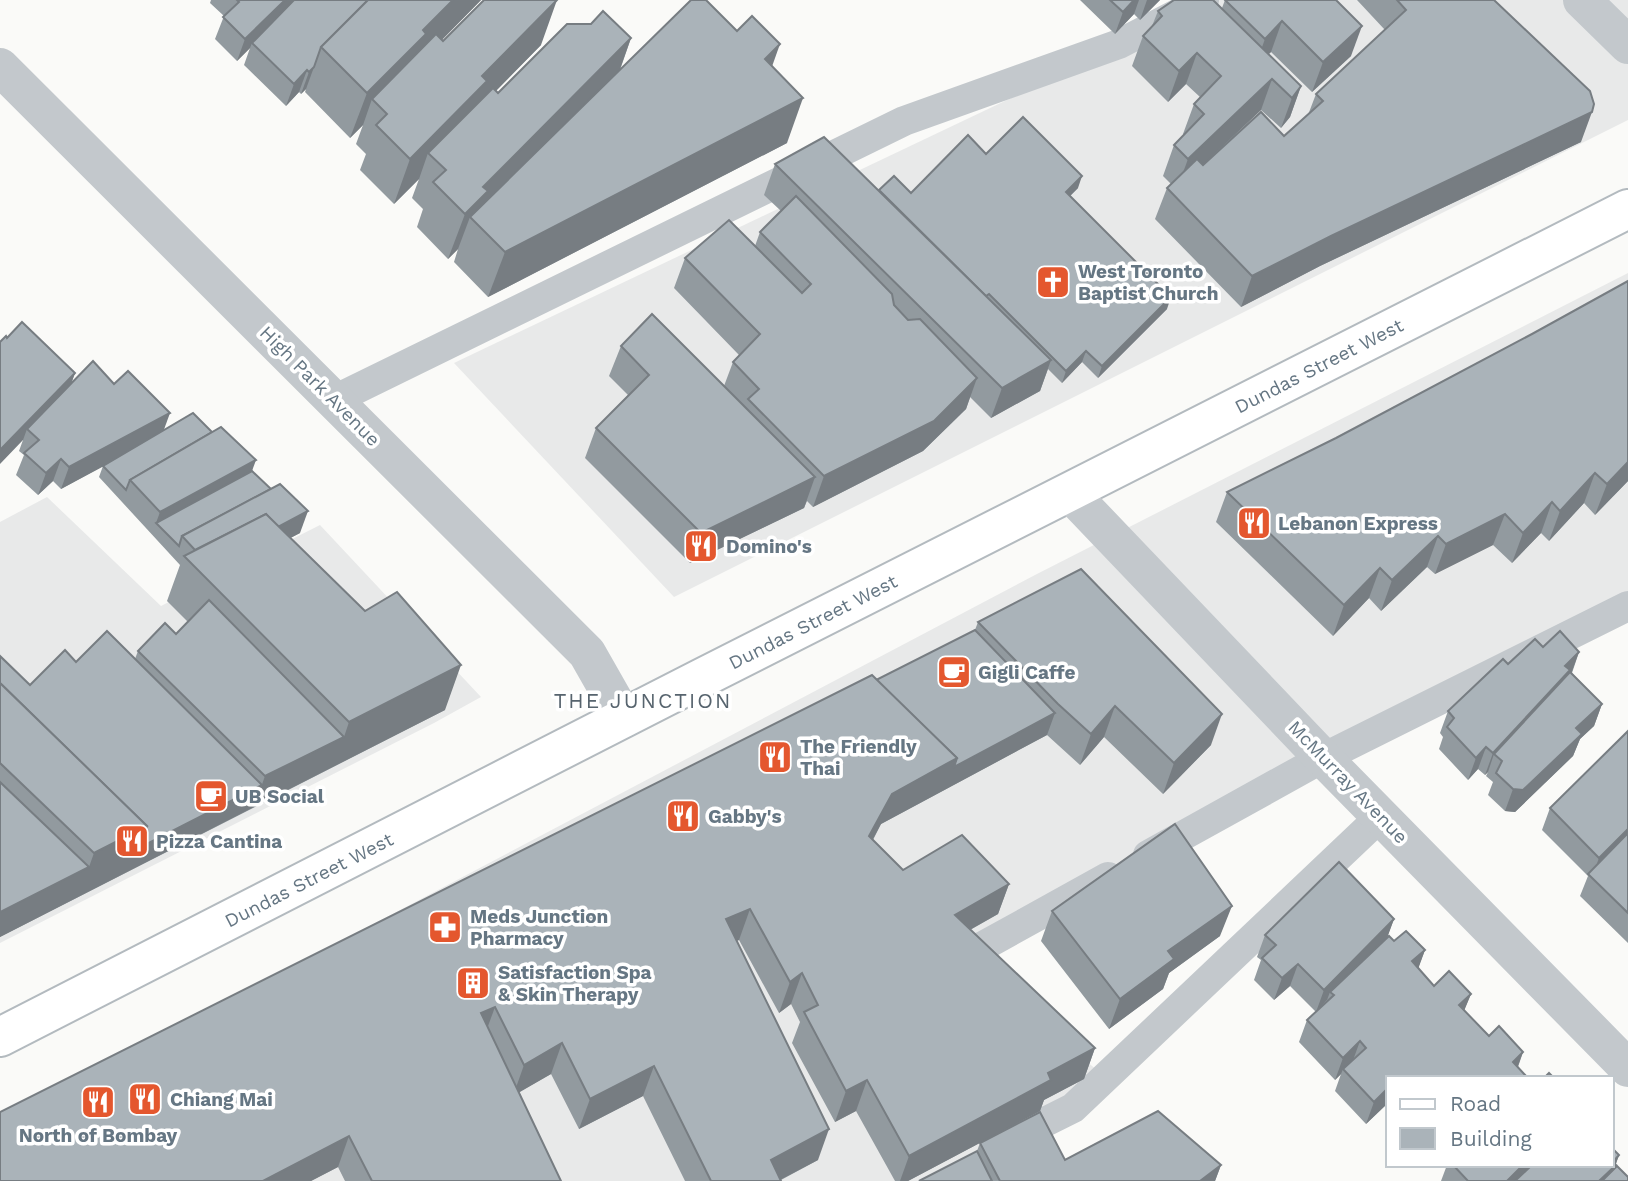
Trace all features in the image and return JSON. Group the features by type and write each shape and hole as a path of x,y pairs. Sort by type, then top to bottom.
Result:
{"main road":[{"name":"Dundas Street West","path":"0,1037 1628,209"}],"street":[{"path":"1582,0 1628,45"},
{"name":"High Park Avenue","path":"0,67 587,653 624,718"},
{"name":"McMurray Avenue","path":"1069,493 1323,758 1628,1068"}],"lane":[{"path":"334,400 904,121 1119,44 1204,0"},
{"path":"976,950 1323,758 1628,606"},
{"path":"988,1150 1073,1108 1381,816"}],"shaded area":[{"path":"1217,0 1628,0 1628,120 674,597 454,363"},
{"path":"1628,273 1628,613 1399,729 969,967 1107,1078 930,1181 0,1181 0,1121 1035,575"},
{"path":"47,497 161,606 320,525 481,697 0,943 0,522"}],"building":[{"path":"237,0 285,0 245,39 223,17 239,2"},
{"path":"294,0 368,0 321,47 314,67 309,72 307,70 294,84 252,43"},
{"path":"368,0 453,0 423,30 426,34 367,93 321,47"},
{"path":"484,0 557,0 482,76 487,81 410,159 376,125 387,114 372,99 436,34 443,41"},
{"path":"691,0 706,0 737,31 752,16 780,44 765,59 803,98 505,252 470,217"},
{"path":"1110,0 1134,0 1123,12"},
{"path":"1174,0 1213,0 1301,86 1292,98 1272,79 1188,159 1174,145 1204,114 1194,104 1221,76 1197,53 1179,71 1143,36 1162,16 1158,11"},
{"path":"1225,0 1336,0 1362,26 1323,62 1282,21 1265,39"},
{"path":"1397,0 1494,0 1590,91 1594,104 1592,112 1252,276 1167,188 1197,159 1203,165 1261,112 1284,136 1323,101 1316,94 1406,10"},
{"path":"603,11 631,38 483,187 488,191 465,214 433,182 446,170 428,153 493,88 498,93 567,24 591,24"},
{"path":"1023,117 1082,176 1066,192 1171,297 1102,366 1086,351 1066,371 879,190 894,176 911,193 968,135 986,154"},
{"path":"824,137 1051,360 1002,388 775,164"},
{"path":"796,196 892,294 894,305 908,320 920,319 977,378 934,421 824,476 748,399 759,389 733,362 760,334 685,258 729,220 802,293 811,284 760,232"},
{"path":"1628,281 1628,462 1607,484 1595,473 1560,511 1552,502 1523,533 1505,514 1446,544 1438,536 1392,580 1380,568 1344,605 1227,492 1336,438"},
{"path":"652,314 815,477 701,533 596,428 649,375 621,346"},
{"path":"22,322 75,373 0,450 0,342"},
{"path":"93,361 114,384 128,371 170,413 69,467 61,459 46,473 24,453 39,440 27,429"},
{"path":"193,413 212,432 130,480 126,490 103,466"},
{"path":"221,427 256,460 160,512 130,480"},
{"path":"252,471 271,489 182,536 179,546 156,523"},
{"path":"280,484 308,511 278,527 266,514 195,550 182,536"},
{"path":"266,514 365,611 397,592 461,665 349,722 184,556"},
{"path":"1081,569 1222,714 1174,763 1115,706 1091,734 978,622"},
{"path":"209,600 344,737 265,776 138,651 165,623 176,634"},
{"path":"975,630 1055,713 954,767 957,758 876,680"},
{"path":"107,631 262,785 139,848 147,826 0,683 0,656 30,685 65,650 76,662"},
{"path":"1560,631 1579,652 1565,666 1570,670 1493,753 1486,747 1476,758 1447,727 1454,718 1448,711 1503,659 1508,664 1535,639 1543,647"},
{"path":"1570,672 1602,704 1576,728 1582,734 1523,790 1513,789 1496,773 1502,761 1494,754"},
{"path":"872,675 957,758 892,794 869,836 903,870 962,835 1009,884 955,915 1095,1048 1048,1073 1051,1080 909,1156 867,1080 846,1091 804,1012 818,1005 802,973 790,982 750,909 726,919 829,1129 771,1160 781,1181 711,1181 654,1066 590,1099 562,1043 524,1065 495,1007 481,1013 561,1181 372,1181 349,1136 263,1181 0,1181 0,1112"},
{"path":"0,683 147,826 94,853 0,763"},
{"path":"1628,731 1628,829 1599,858 1550,808"},
{"path":"0,782 89,867 0,912"},
{"path":"1175,824 1232,906 1168,951 1174,959 1120,999 1052,911"},
{"path":"1628,833 1628,913 1588,874"},
{"path":"1339,862 1394,919 1324,990 1298,964 1282,978 1262,958 1276,945 1265,935"},
{"path":"1406,931 1425,950 1412,961 1434,986 1449,971 1471,994 1459,1005 1489,1036 1499,1026 1523,1052 1513,1062 1526,1076 1386,1076 1386,1090 1374,1102 1343,1069 1366,1048 1360,1041 1343,1058 1307,1020 1334,995 1330,992 1389,936 1394,941"},
{"path":"1158,1111 1221,1165 1200,1181 1000,1181 980,1143 1040,1112 1065,1160"},
{"path":"977,1151 992,1181 919,1181"},
{"path":"1617,1166 1628,1177 1628,1181 1602,1181"},
{"path":"1455,1167 1521,1167 1507,1181 1468,1181"},
{"path":"1530,1167 1614,1167 1599,1181 1515,1181"}],"place":[{"name":"West Toronto Baptist Church","path":"1053,282"},
{"name":"Lebanon Express","path":"1254,523"},
{"name":"Domino's","path":"701,546"},
{"name":"Gigli Caffe","path":"954,672"},
{"name":"The Friendly Thai","path":"775,757"},
{"name":"UB Social","path":"211,796"},
{"name":"Gabby's","path":"683,816"},
{"name":"Pizza Cantina","path":"132,841"},
{"name":"Meds Junction Pharmacy","path":"445,927"},
{"name":"Satisfaction Spa & Skin Therapy","path":"473,983"},
{"name":"Chiang Mai","path":"145,1099"},
{"name":"North of Bombay","path":"98,1102"}],"district":[{"name":"THE JUNCTION","path":"643,700"}]}
